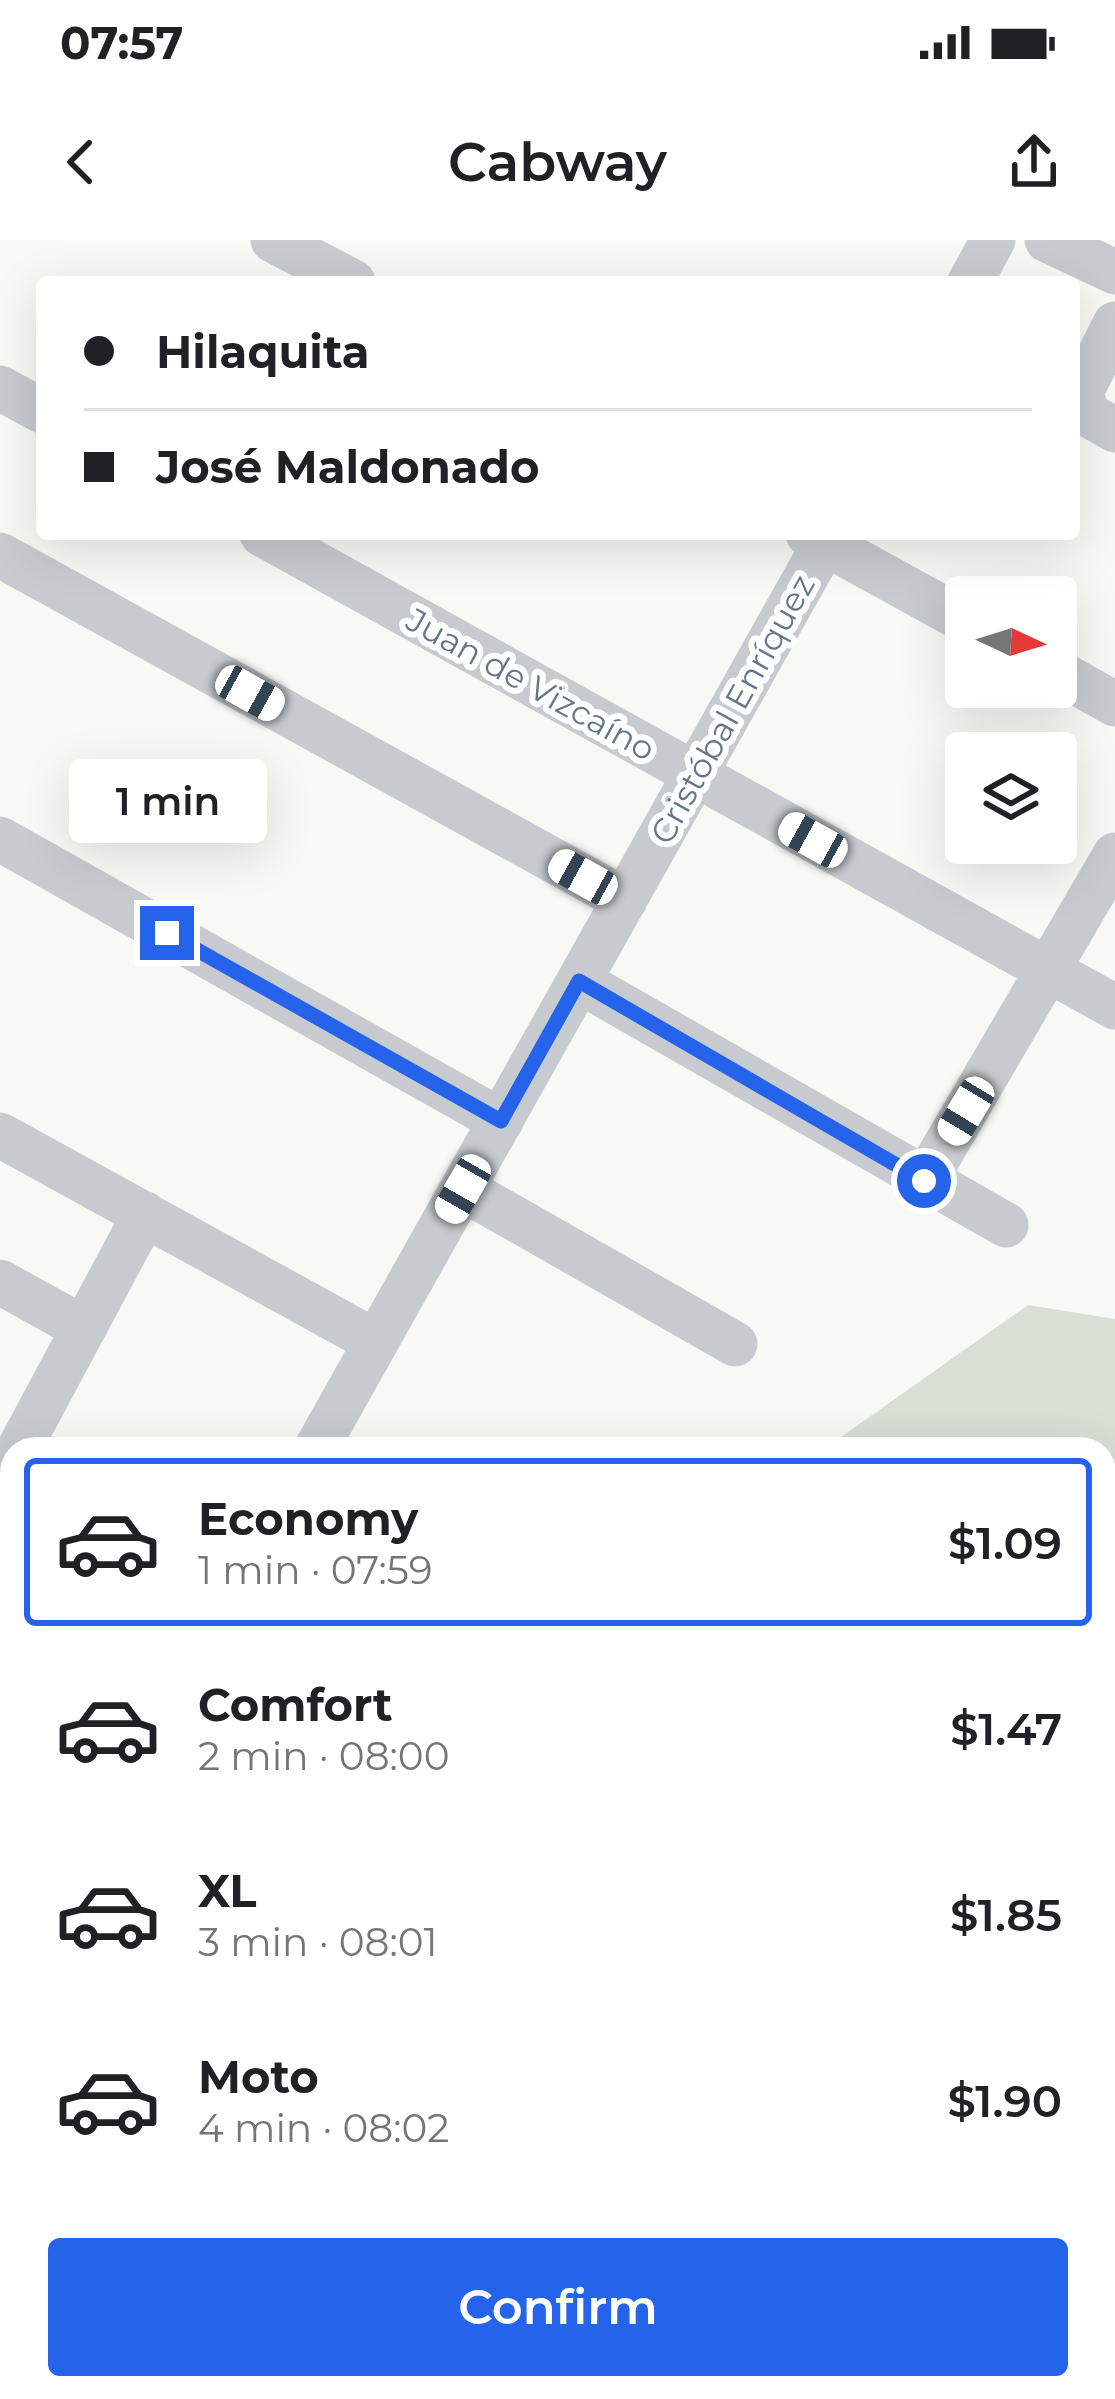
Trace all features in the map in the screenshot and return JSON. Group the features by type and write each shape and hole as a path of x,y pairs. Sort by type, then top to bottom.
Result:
{"street":[{"path":"273,240 346,264"},
{"path":"973,276 993,240"},
{"path":"1047,240 1115,272"},
{"path":"1115,324 1081,392 1087,414 1115,430"},
{"path":"0,388 36,408"},
{"name":"Juan de Vizcaíno","path":"273,540 1115,1007"},
{"name":"Cristóbal Enríquez","path":"323,1437 625,900 819,540"},
{"path":"826,540 945,609"},
{"path":"0,555 625,900"},
{"path":"1077,683 1115,704"},
{"path":"0,839 501,1121"},
{"path":"924,1181 1115,855"},
{"path":"579,981 1006,1225"},
{"path":"0,1135 376,1342"},
{"path":"463,1189 735,1344"},
{"path":"25,1437 145,1214"},
{"path":"0,1282 83,1328"}],"shaded area":[{"path":"1028,1305 1115,1319 1115,1437 841,1437"}],"route":[{"path":"167,933 501,1121 579,981 924,1181"}]}
